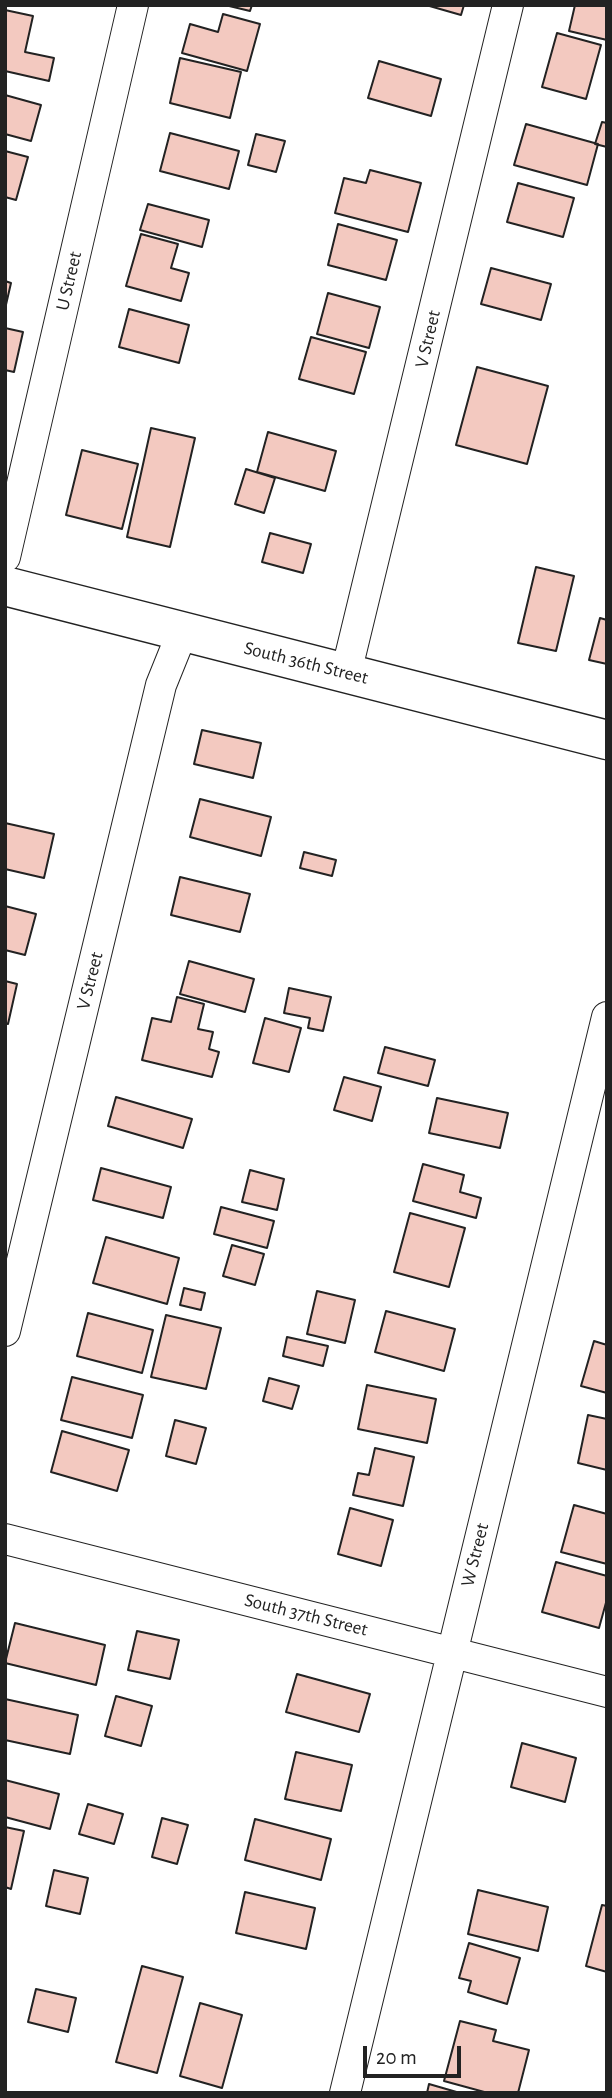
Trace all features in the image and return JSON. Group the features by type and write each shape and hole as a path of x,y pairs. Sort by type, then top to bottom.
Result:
{"main road":[{"name":"South 36th Street","path":"5,586 607,740"}],"street":[{"name":"U Street","path":"5,557 133,5"},
{"name":"V Street","path":"346,673 508,5"},
{"name":"V Street","path":"5,1331 161,685 182,633"},
{"name":"W Street","path":"345,2093 607,1017"},
{"name":"South 37th Street","path":"5,1539 607,1692"}],"building":[{"path":"225,5 252,5 250,11"},
{"path":"426,5 464,5 461,15"},
{"path":"575,5 607,5 607,40 569,31"},
{"path":"5,10 33,16 25,52 54,58 49,81 5,71"},
{"path":"223,14 260,24 247,71 182,53 190,24 218,32"},
{"path":"557,33 601,45 586,99 542,87"},
{"path":"180,58 241,72 230,118 170,103"},
{"path":"379,61 441,79 431,116 368,98"},
{"path":"5,95 41,105 31,141 5,134"},
{"path":"602,122 607,123 607,147 595,144"},
{"path":"526,124 598,144 587,185 514,165"},
{"path":"170,133 239,151 229,189 160,171"},
{"path":"256,134 285,141 276,172 248,165"},
{"path":"5,151 28,157 16,200 5,197"},
{"path":"370,170 421,183 408,232 335,213 344,178 366,183"},
{"path":"518,183 574,198 563,237 507,222"},
{"path":"148,204 209,220 202,247 140,230"},
{"path":"338,224 397,240 386,280 328,265"},
{"path":"141,234 178,244 171,268 189,273 181,301 126,286"},
{"path":"491,268 551,284 541,320 481,304"},
{"path":"5,281 11,283 5,309"},
{"path":"328,293 380,307 369,348 317,334"},
{"path":"129,309 189,325 179,363 119,347"},
{"path":"5,328 23,332 14,372 5,370"},
{"path":"311,337 366,352 354,394 299,379"},
{"path":"477,367 548,386 527,464 456,445"},
{"path":"151,428 195,438 170,547 127,537"},
{"path":"268,432 336,451 325,491 257,472"},
{"path":"82,450 138,464 122,529 66,515"},
{"path":"246,469 275,478 264,513 235,504"},
{"path":"270,533 311,544 303,573 262,562"},
{"path":"536,567 574,576 556,651 518,643"},
{"path":"600,618 607,620 607,664 589,660"},
{"path":"202,730 261,743 253,778 194,764"},
{"path":"200,799 271,817 261,856 190,837"},
{"path":"5,823 54,834 44,878 5,869"},
{"path":"304,852 336,860 332,876 300,868"},
{"path":"180,877 250,894 240,932 171,915"},
{"path":"5,906 36,914 25,955 5,950"},
{"path":"189,961 254,979 245,1012 180,994"},
{"path":"5,981 17,984 8,1024 5,1023"},
{"path":"289,988 331,997 323,1031 308,1028 310,1018 284,1013"},
{"path":"177,997 204,1004 198,1029 213,1032 209,1049 219,1052 212,1077 142,1060 152,1018 171,1022"},
{"path":"265,1018 301,1028 289,1072 253,1063"},
{"path":"385,1047 435,1060 428,1086 378,1073"},
{"path":"344,1077 381,1087 372,1121 334,1110"},
{"path":"116,1097 192,1119 183,1148 108,1126"},
{"path":"437,1098 508,1113 500,1148 429,1133"},
{"path":"423,1164 464,1175 460,1192 481,1198 476,1218 413,1201"},
{"path":"101,1168 171,1187 163,1218 93,1200"},
{"path":"250,1170 284,1179 277,1210 242,1202"},
{"path":"221,1207 274,1221 267,1248 214,1234"},
{"path":"410,1213 465,1228 449,1287 394,1272"},
{"path":"106,1237 179,1258 167,1304 93,1283"},
{"path":"232,1245 264,1254 255,1285 223,1276"},
{"path":"184,1288 205,1293 201,1310 180,1305"},
{"path":"317,1291 355,1300 345,1343 307,1334"},
{"path":"386,1311 455,1329 444,1371 375,1352"},
{"path":"88,1313 153,1330 142,1373 77,1356"},
{"path":"166,1315 221,1328 206,1389 151,1377"},
{"path":"287,1337 328,1346 323,1366 283,1356"},
{"path":"594,1341 607,1345 607,1393 581,1386"},
{"path":"72,1377 143,1395 132,1438 61,1420"},
{"path":"269,1378 299,1386 292,1409 263,1401"},
{"path":"367,1385 436,1399 427,1443 358,1429"},
{"path":"588,1415 607,1419 607,1470 578,1463"},
{"path":"175,1420 206,1428 196,1464 166,1456"},
{"path":"62,1431 129,1450 117,1491 51,1472"},
{"path":"375,1448 414,1457 403,1506 353,1495 358,1473 369,1475"},
{"path":"574,1505 607,1514 607,1564 561,1552"},
{"path":"350,1508 393,1520 381,1566 338,1554"},
{"path":"556,1562 607,1576 607,1599 599,1628 542,1612"},
{"path":"15,1623 105,1645 96,1685 5,1663"},
{"path":"137,1631 179,1640 170,1679 128,1670"},
{"path":"297,1674 370,1694 359,1732 286,1712"},
{"path":"116,1696 152,1706 141,1746 105,1736"},
{"path":"5,1699 78,1715 70,1754 5,1740"},
{"path":"522,1743 576,1758 565,1802 511,1787"},
{"path":"296,1752 352,1765 341,1811 285,1799"},
{"path":"5,1780 59,1794 50,1829 5,1817"},
{"path":"88,1804 123,1814 114,1844 79,1834"},
{"path":"162,1818 188,1825 177,1864 152,1857"},
{"path":"255,1819 331,1839 321,1880 245,1860"},
{"path":"5,1827 24,1831 11,1889 5,1887"},
{"path":"54,1870 88,1878 80,1914 46,1906"},
{"path":"478,1890 548,1907 538,1951 468,1934"},
{"path":"245,1892 315,1908 306,1949 236,1933"},
{"path":"602,1905 607,1906 607,1972 586,1966"},
{"path":"469,1943 520,1958 507,2004 468,1992 471,1981 459,1978"},
{"path":"142,1966 183,1977 157,2073 116,2062"},
{"path":"36,1989 76,1998 68,2032 28,2022"},
{"path":"200,2003 242,2015 222,2088 180,2076"},
{"path":"460,2021 496,2030 493,2041 529,2050 518,2093 488,2093 444,2081"},
{"path":"429,2084 460,2093 427,2093"}]}
